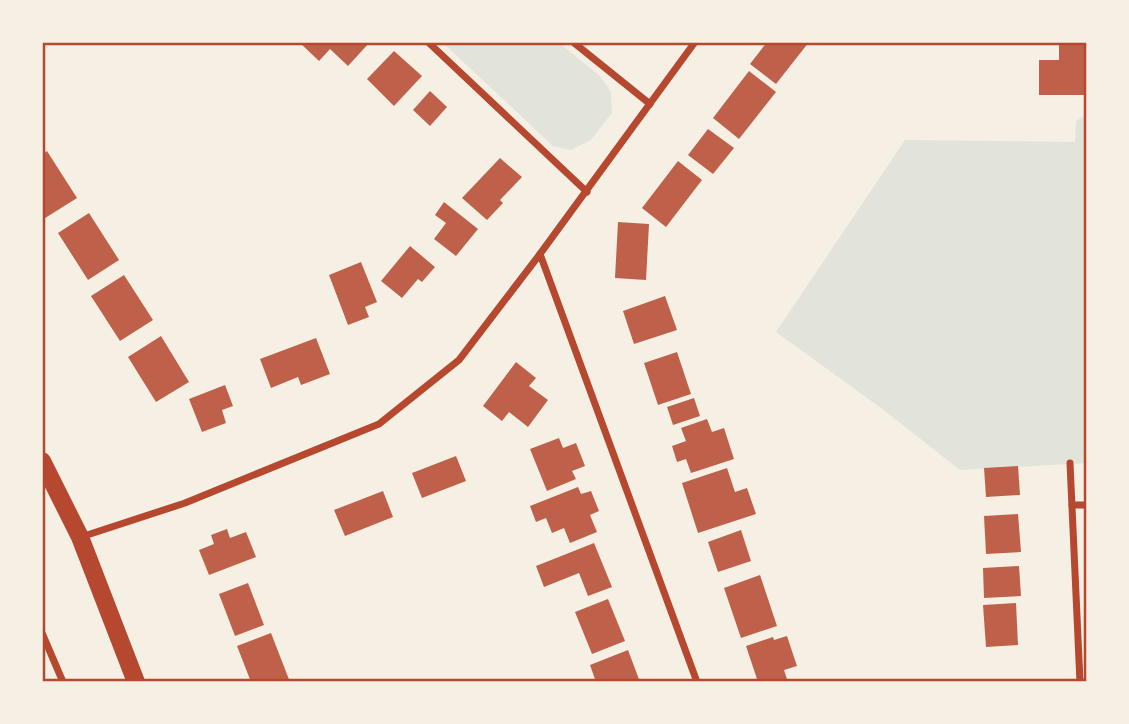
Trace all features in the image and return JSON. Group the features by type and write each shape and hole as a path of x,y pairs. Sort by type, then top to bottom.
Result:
{"main road":[{"path":"42,461 80,537 136,682"}],"street":[{"path":"428,42 587,192"},
{"path":"573,42 650,104"},
{"path":"80,537 185,503 379,424 459,360 541,254 695,42"},
{"path":"541,254 697,682"},
{"path":"1070,463 1080,682"},
{"path":"1072,505 1087,505"},
{"path":"42,633 62,682"}],"shaded area":[{"path":"442,42 558,42 600,76 611,92 612,113 591,140 570,150 553,146"},
{"path":"1087,114 1087,463 960,470 881,408 776,332 905,140 1075,142 1076,121"}],"building":[{"path":"299,42 370,42 348,66 330,49 319,61"},
{"path":"767,42 809,42 776,84 750,64"},
{"path":"1059,42 1087,42 1087,95 1039,95 1039,60 1059,60"},
{"path":"394,51 422,76 394,106 367,79"},
{"path":"749,71 776,92 739,139 713,118"},
{"path":"430,91 447,107 430,126 413,110"},
{"path":"708,129 734,148 713,174 688,155"},
{"path":"47,151 77,198 42,220 42,155"},
{"path":"500,158 522,177 500,200 503,203 487,220 462,198"},
{"path":"678,161 702,180 666,227 642,208"},
{"path":"444,202 478,229 456,256 434,239 446,223 435,215"},
{"path":"89,213 119,260 88,280 58,233"},
{"path":"618,222 649,224 646,280 615,278"},
{"path":"410,246 435,267 422,282 418,279 402,298 381,281"},
{"path":"361,262 377,302 365,307 369,317 348,325 329,275"},
{"path":"124,275 153,320 120,341 91,296"},
{"path":"665,296 677,330 634,344 623,311"},
{"path":"161,336 189,382 156,402 128,357"},
{"path":"316,338 330,374 301,385 298,377 271,388 260,359"},
{"path":"677,352 691,394 658,405 644,363"},
{"path":"516,362 536,378 529,386 548,400 528,427 509,412 502,421 483,406"},
{"path":"225,385 233,406 222,410 226,423 202,432 189,399"},
{"path":"694,398 700,416 673,425 667,407"},
{"path":"707,419 712,432 724,428 734,459 691,473 686,459 677,462 672,446 686,441 681,428"},
{"path":"559,438 563,448 576,443 585,466 572,471 576,479 547,491 530,449"},
{"path":"456,456 466,481 422,498 412,473"},
{"path":"1018,466 1020,495 986,497 984,468"},
{"path":"727,468 735,492 747,488 756,514 698,533 682,483"},
{"path":"578,487 581,494 591,491 599,511 590,515 597,532 570,543 564,528 552,533 546,518 536,522 530,506"},
{"path":"383,491 393,517 345,536 334,510"},
{"path":"1018,514 1021,552 986,554 984,516"},
{"path":"227,529 230,538 246,532 256,557 209,575 199,550 214,544 211,535"},
{"path":"741,530 751,561 718,572 708,542"},
{"path":"594,543 612,587 588,596 579,573 544,587 536,566"},
{"path":"1019,566 1021,596 984,598 983,568"},
{"path":"760,575 777,626 741,638 724,588"},
{"path":"248,583 264,625 235,636 219,594"},
{"path":"608,599 625,641 592,654 575,612"},
{"path":"1016,603 1018,645 986,647 983,605"},
{"path":"271,633 290,682 251,682 237,646"},
{"path":"787,636 797,666 784,670 788,682 758,682 746,646 773,637 774,640"},
{"path":"628,650 640,682 596,682 590,665"}]}
